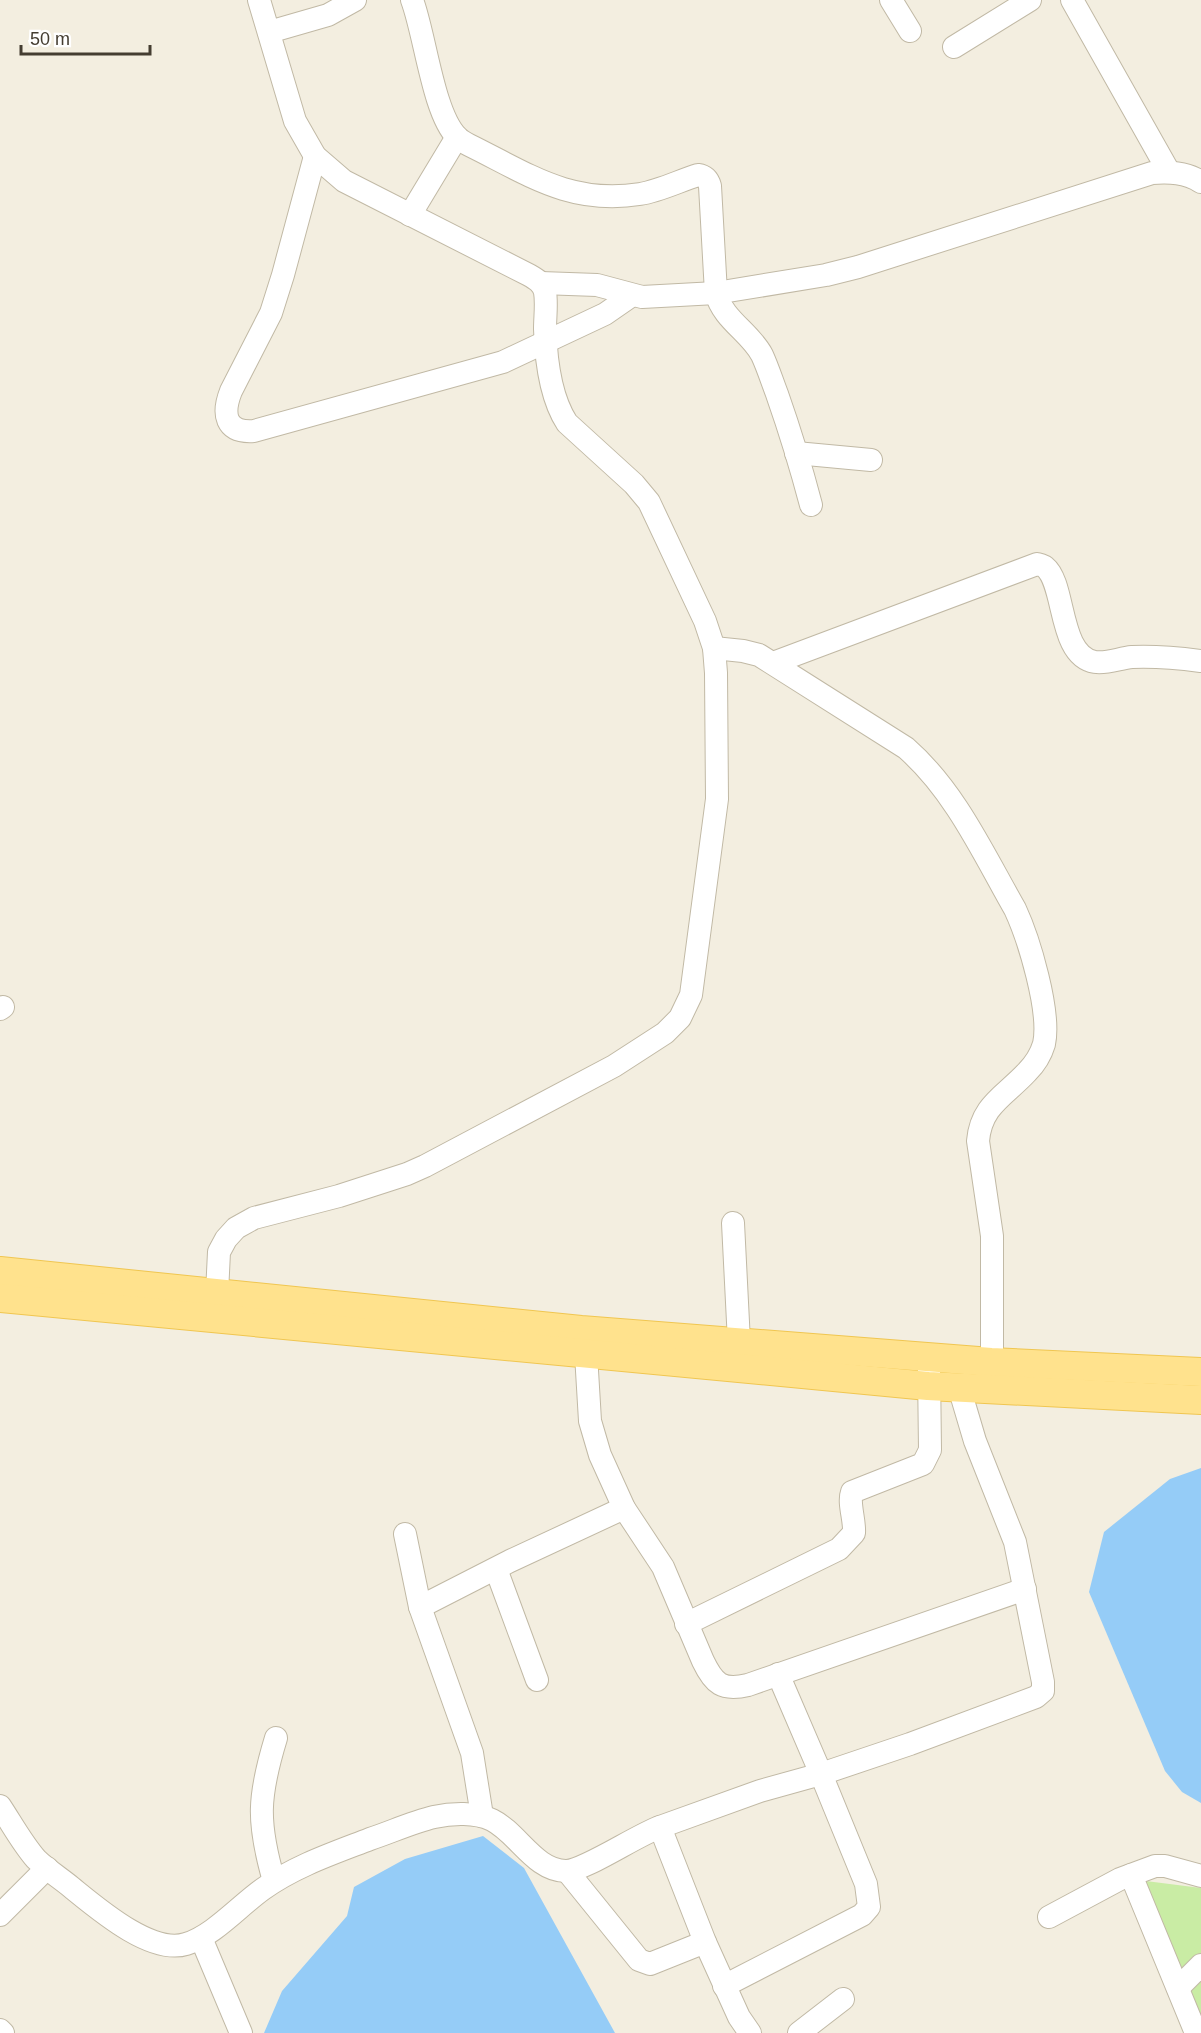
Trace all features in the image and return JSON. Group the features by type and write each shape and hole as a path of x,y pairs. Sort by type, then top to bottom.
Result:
{"main road":[{"path":"0,1271 19,1291 586,1354 928,1386 959,1387 992,1376 1201,1372"},
{"path":"19,1291 217,1293 581,1330 929,1357 992,1376 1201,1400"}],"street":[{"path":"217,1293 219,1252 226,1239 236,1228 254,1218 339,1196 408,1174 614,1066 665,1033 680,1018 691,995 717,799 716,673 714,648 705,621 649,502 634,484 567,423 560,412 554,396 546,343 545,291 541,283 344,181 315,156 295,121 259,0"},
{"path":"269,32 321,17 344,8 355,0"},
{"path":"412,0 439,101 457,138 547,184 582,195 604,197 641,194 698,175 704,176 710,186 716,293 719,303 760,352 789,428 811,505"},
{"path":"891,0 910,31"},
{"path":"954,47 1030,0"},
{"path":"1072,0 1169,172"},
{"path":"410,215 457,138"},
{"path":"315,156 271,313 226,403 226,415 231,426 241,432 254,431 503,362 605,314 631,296"},
{"path":"541,283 597,285 631,296 642,297 716,293 858,267 1152,173 1169,172 1195,178 1201,182"},
{"path":"796,453 871,460"},
{"path":"773,663 1037,564 1045,567 1053,577 1071,639 1086,659 1095,662 1142,657 1178,657 1201,661"},
{"path":"714,648 759,655 906,748 933,773 951,798 1015,909 1032,951 1043,1011 1044,1045 1028,1071 989,1107 979,1128 978,1141 992,1236 992,1376"},
{"path":"733,1223 739,1342"},
{"path":"586,1354 593,1436 624,1508 663,1567 710,1676 719,1684 738,1688 1025,1589"},
{"path":"686,1624 838,1549 854,1533 855,1520 850,1498 852,1492 923,1464 930,1450 929,1357"},
{"path":"0,1806 31,1853 101,1911 158,1943 170,1946 184,1945 201,1938 274,1881 352,1846 435,1817 470,1814 493,1820 537,1859 553,1869 567,1871 583,1866 644,1833 660,1827 760,1791 821,1774 910,1744 1036,1696 1043,1691 1043,1682 1015,1542 975,1441 959,1387"},
{"path":"420,1607 624,1508"},
{"path":"405,1534 420,1607 472,1753 482,1816"},
{"path":"495,1569 537,1680"},
{"path":"724,1986 862,1915 869,1907 866,1884 778,1674"},
{"path":"274,1881 264,1848 261,1822 262,1793 276,1738"},
{"path":"660,1827 724,1986 739,2017 750,2033"},
{"path":"1049,1917 1131,1875 1155,1866 1165,1866 1201,1876"},
{"path":"0,1915 47,1868"},
{"path":"567,1871 639,1960 644,1963 650,1964 705,1942"},
{"path":"1131,1875 1196,2033"},
{"path":"201,1938 241,2033"},
{"path":"1178,1988 1201,1965"},
{"path":"799,2033 843,1999"}],"green space":[{"path":"1138,1880 1201,1888 1201,2031"}],"water":[{"path":"1201,1468 1201,1803 1182,1792 1165,1771 1089,1592 1104,1532 1170,1479"},
{"path":"483,1836 524,1868 615,2033 264,2033 282,1991 347,1916 354,1887 405,1859"}]}
